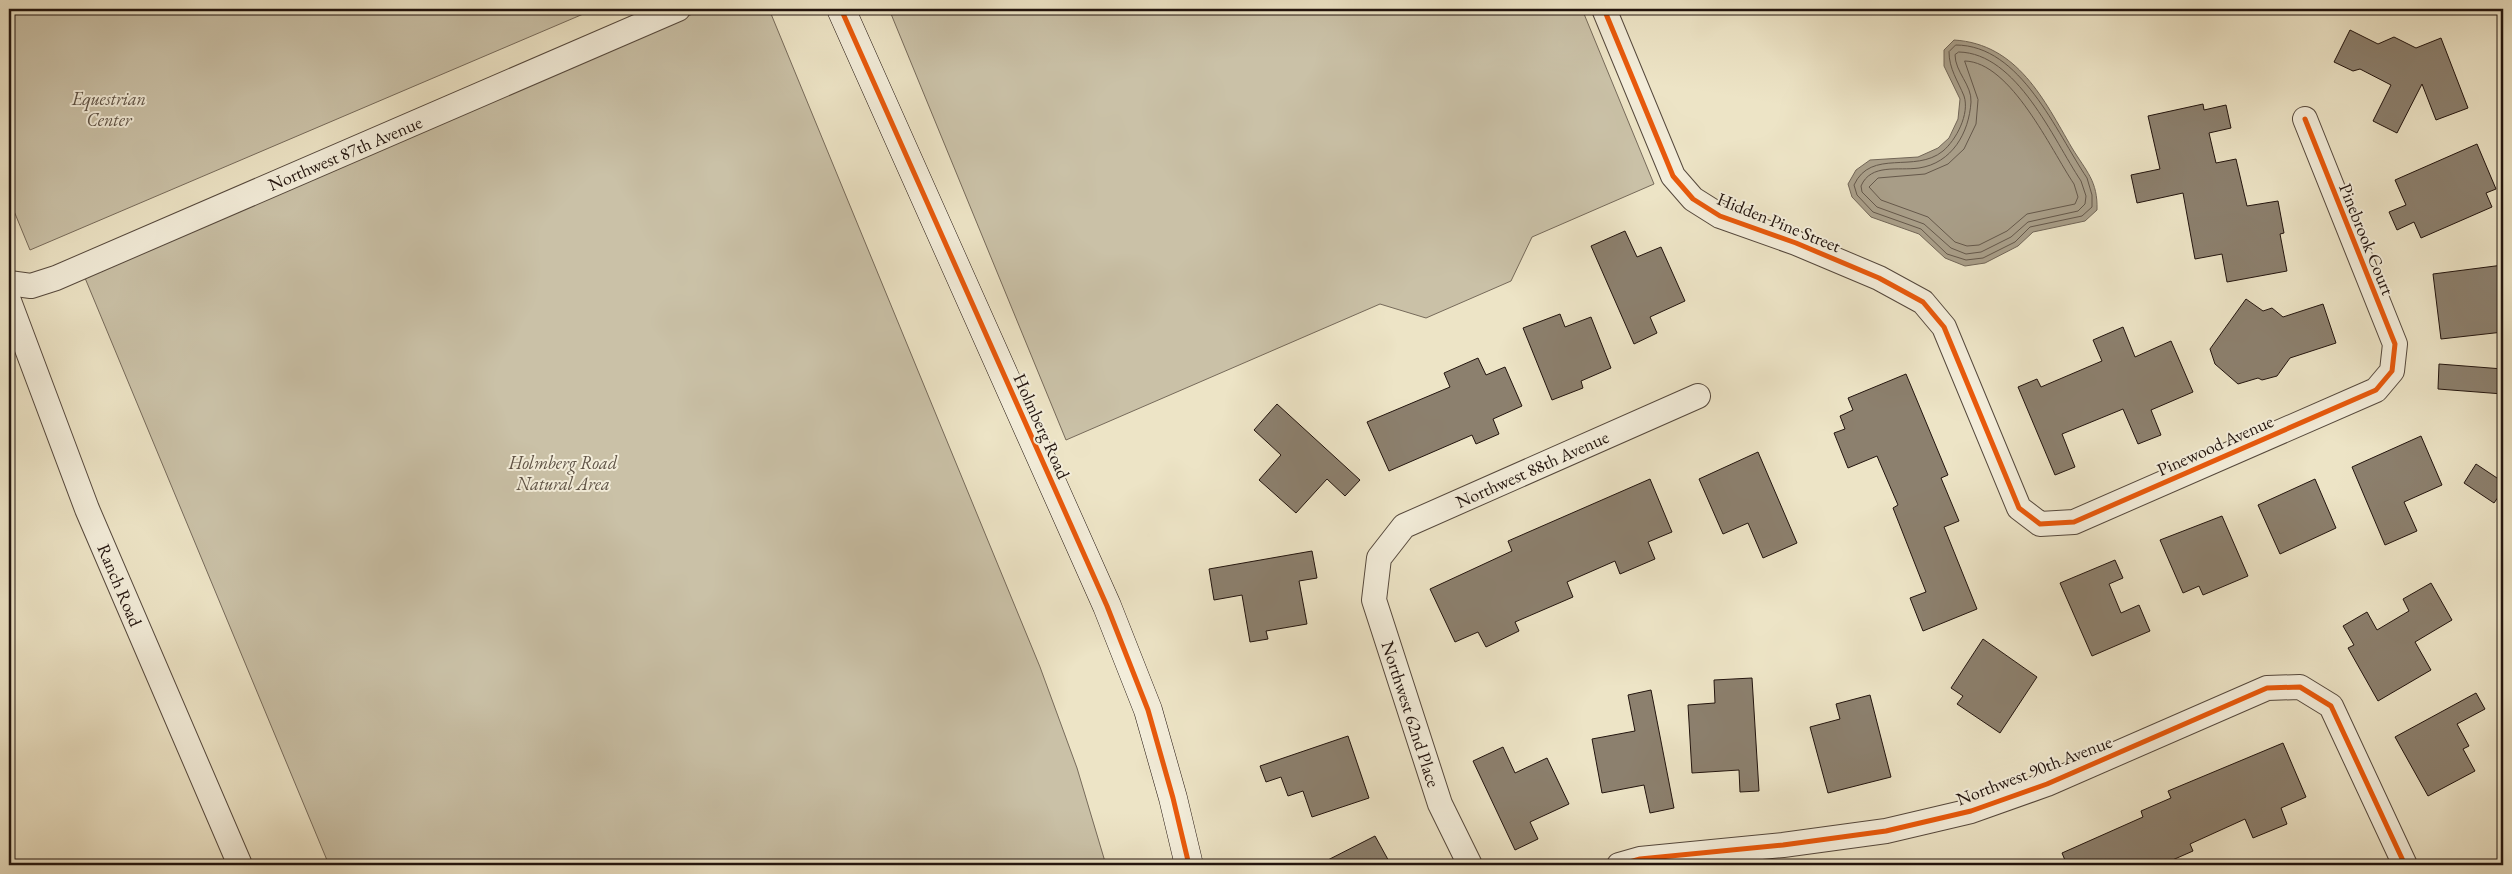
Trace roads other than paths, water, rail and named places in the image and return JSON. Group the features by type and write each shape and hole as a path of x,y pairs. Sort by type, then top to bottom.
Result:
{"street":[{"name":"Northwest 87th Avenue","path":"9,283 31,286 56,278 678,9"},
{"name":"Holmberg Road","path":"841,9 1107,606 1148,710 1173,798 1189,865"},
{"name":"Hidden Pine Street","path":"1604,9 1673,176 1693,199 1720,216 1796,243 1871,275 1923,302 1944,327 2019,508 2040,524"},
{"name":"Pinebrook Court","path":"2305,119 2395,344 2392,371"},
{"name":"Ranch Road","path":"9,302 87,509 240,865"},
{"name":"Pinewood Avenue","path":"2040,524 2074,522 2376,390 2392,371"},
{"name":"Northwest 88th Avenue","path":"1379,558 1404,526 1698,396"},
{"name":"Northwest 62nd Place","path":"1379,558 1374,600 1440,804 1470,865"},
{"name":"Northwest 90th Avenue","path":"1619,865 1640,859 1886,831 1970,811 2047,784 2268,688 2300,687 2331,706 2405,865"}],"water":[{"path":"1954,40 1976,44 1996,52 2012,63 2026,78 2051,111 2086,170 2093,184 2097,200 2097,210 2085,221 2033,232 2018,246 1985,263 1965,266 1945,258 1919,234 1871,217 1852,197 1848,184 1856,170 1870,160 1918,157 1938,148 1949,138 1958,119 1960,99 1944,66 1944,50"}],"park label":[{"name":"Equestrian Center","path":"109,108"},
{"name":"Holmberg Road Natural Area","path":"563,472"}]}
